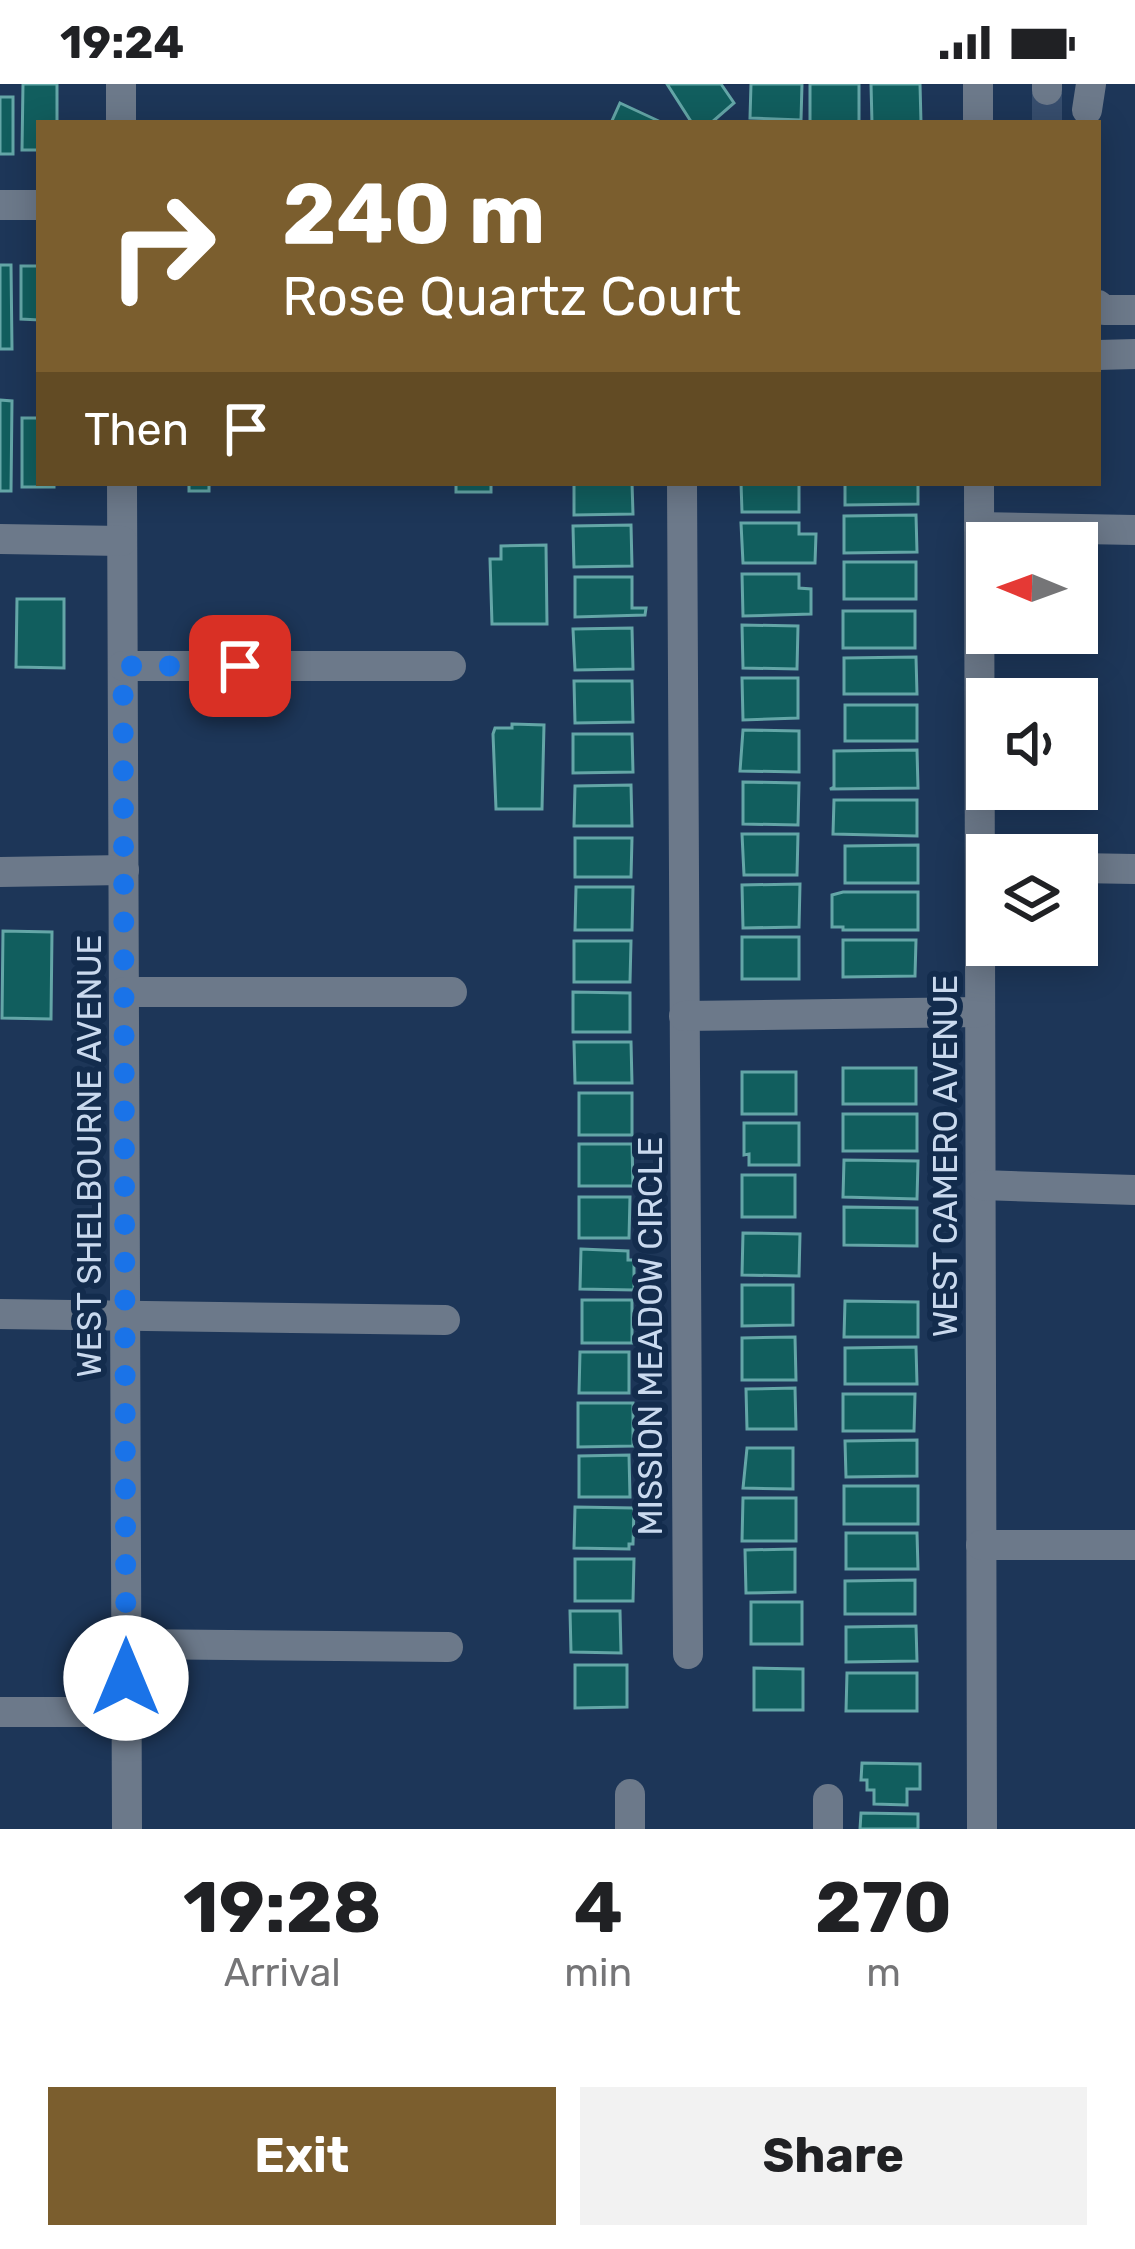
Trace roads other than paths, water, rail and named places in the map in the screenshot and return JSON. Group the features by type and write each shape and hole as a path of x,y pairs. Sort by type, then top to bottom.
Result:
{"street":[{"path":"122,84 122,120"},
{"path":"978,84 978,120"},
{"path":"0,205 36,205"},
{"path":"1101,308 1135,310"},
{"path":"1101,355 1135,354"},
{"name":"WEST SHELBOURNE AVENUE","path":"122,486 127,1829"},
{"name":"MISSION MEADOW CIRCLE","path":"682,486 688,1654"},
{"name":"WEST CAMERO AVENUE","path":"979,486 979,522"},
{"path":"1098,529 1135,530"},
{"path":"0,539 122,541"},
{"name":"WEST CAMERO AVENUE","path":"981,654 984,834"},
{"path":"123,666 451,666"},
{"path":"1098,868 1135,869"},
{"path":"0,872 124,870"},
{"name":"WEST CAMERO AVENUE","path":"981,966 982,1829"},
{"path":"124,992 452,992"},
{"path":"684,1016 980,1012"},
{"path":"980,1185 1135,1190"},
{"path":"0,1314 445,1320"},
{"path":"981,1545 1135,1545"},
{"path":"126,1644 448,1647"},
{"path":"0,1712 127,1712"},
{"path":"629,1794 630,1829"}],"tunnel":[{"path":"1047,90 1047,120"}]}
